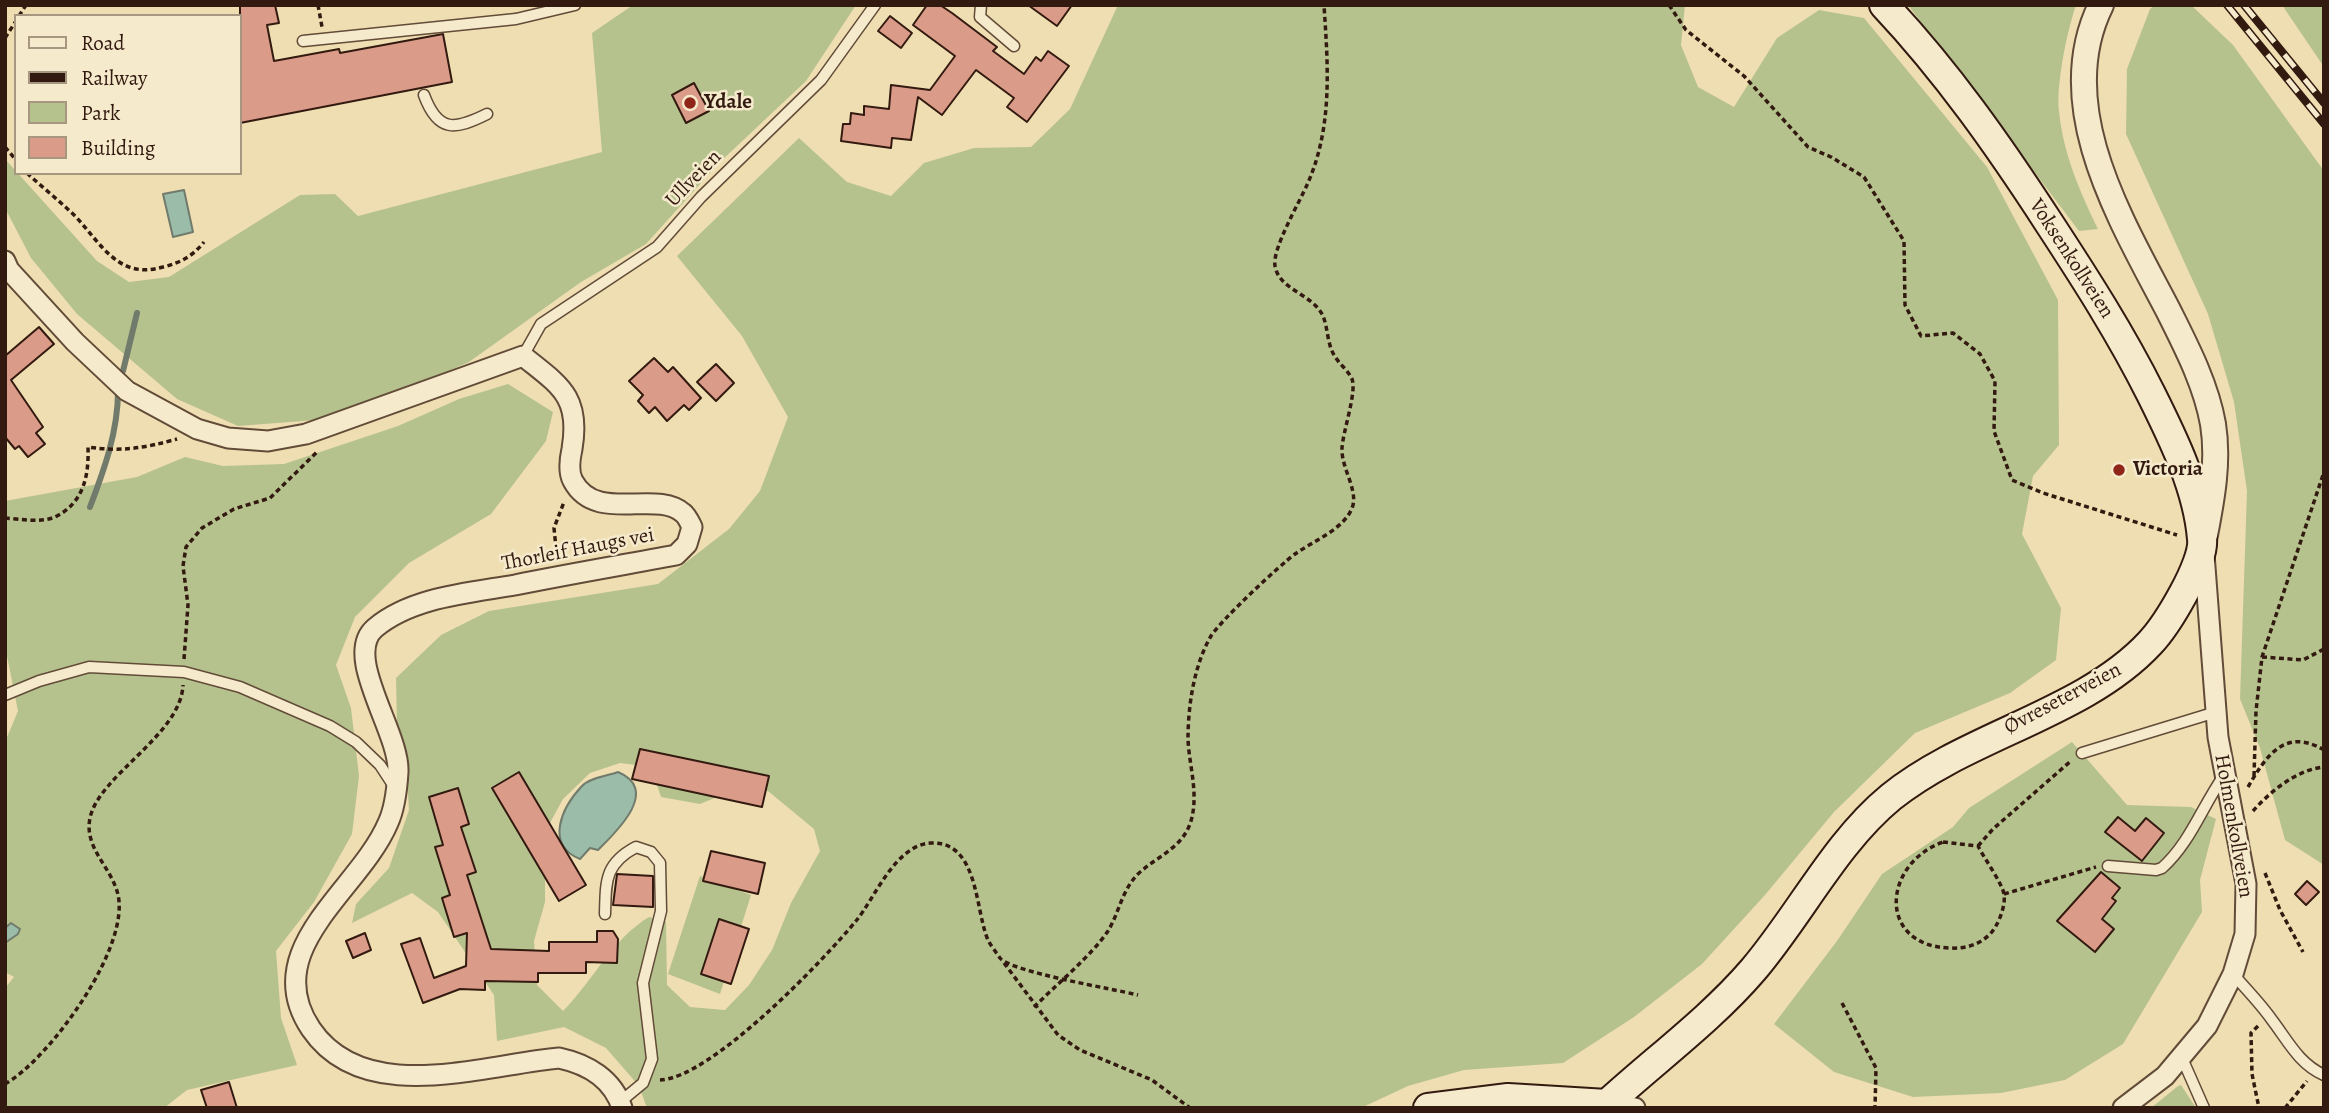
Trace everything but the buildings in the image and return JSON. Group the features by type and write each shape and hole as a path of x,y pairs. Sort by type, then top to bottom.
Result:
{"main road":[{"name":"Voksenkollveien","path":"1884,5 1964,99 2097,296 2166,424 2190,488 2203,543"},
{"name":"Øvreseterveien","path":"1607,1104 1751,973 1855,834 1887,800 1942,763 2099,684 2137,656 2153,640 2180,600 2203,543"},
{"path":"1428,1108 1508,1098 1607,1104"}],"street":[{"name":"Øvreseterveien","path":"2101,5 2087,42 2083,65 2085,113 2100,167 2189,351 2213,423 2214,477 2203,543"},
{"path":"7,266 75,342 127,391 191,426 228,438 268,440 306,433 523,356 556,381 572,408 575,433 570,461 572,481"},
{"name":"Thorleif Haugs vei","path":"572,481 588,495 612,506 664,506 683,512 692,527 687,544 676,555 432,601 401,611 373,629 366,642 363,662 399,756 397,791 389,823 369,856 318,923 298,960 294,987 296,1002 318,1040 353,1066 402,1077 559,1058 574,1061 601,1077 621,1105"},
{"name":"Holmenkollveien","path":"2123,1108 2144,1094 2182,1058 2216,1012 2233,974 2243,940 2247,906 2242,814 2224,776 2216,712 2203,543"},
{"path":"1607,1104 1635,1108"}],"lane":[{"path":"303,41 486,23 539,9 575,5"},
{"name":"Ullveien","path":"523,356 541,324 657,247 701,197 821,80 875,5"},
{"path":"981,5 980,17 1014,46"},
{"path":"424,95 432,113 445,124 461,127 487,114"},
{"path":"5,695 39,681 89,667 184,672 240,687 330,726 356,742 380,765 397,791"},
{"path":"2081,753 2216,712"},
{"path":"2108,866 2146,870 2162,868 2189,835 2204,805 2224,776"},
{"path":"605,914 606,877 620,856 635,847 650,852 660,863 660,911 643,983 652,1059 648,1077 621,1105"},
{"path":"2233,974 2268,1014 2293,1051 2314,1071 2324,1075"},
{"path":"2182,1058 2204,1108"}],"path":[{"path":"318,5 324,39"},
{"path":"1034,1007 1107,932 1125,891 1138,874 1166,855 1184,837 1191,819 1195,785 1188,740 1191,705 1201,655 1213,633 1293,555 1334,529 1349,513 1354,503 1343,470 1342,450 1345,417 1353,393 1352,380 1334,355 1323,316 1314,304 1280,279 1274,257 1319,159 1329,89 1324,5"},
{"path":"1669,5 1686,30 1744,76 1808,147 1853,170 1871,186 1904,241 1905,305 1921,335 1953,333 1980,354 1994,381 1994,431 2012,480 2043,493 2203,543"},
{"path":"29,175 66,208 111,258 123,267 150,271 174,264 196,252 204,242"},
{"path":"5,518 38,520 55,517 75,500 89,478 89,447 115,451 141,449 178,438 191,426"},
{"path":"5,1084 48,1049 112,950 121,914 117,890 89,839 90,816 103,795 169,720 183,697 188,605 183,566 186,547 202,528 234,509 270,498 324,445"},
{"path":"2255,776 2256,712 2262,657 2324,472"},
{"path":"550,578 558,557 554,528 572,481"},
{"path":"2262,657 2303,660 2324,649"},
{"path":"2242,814 2255,776 2273,752 2287,743 2303,741 2324,750"},
{"path":"1978,846 1993,828 2081,753"},
{"path":"2242,814 2283,783 2313,768 2324,767"},
{"path":"2242,814 2249,801"},
{"path":"1943,842 1978,846 2004,894 1999,918 1992,931 1968,947 1930,946 1912,937 1902,924 1897,887 1913,860 1943,842"},
{"path":"648,1077 663,1080 702,1064 778,1003 856,921 899,860 912,849 930,843 947,846 960,856 971,873 988,940 1034,1007 1058,1035 1080,1050 1152,1080 1190,1108"},
{"path":"2004,894 2108,866"},
{"path":"2263,867 2280,910 2303,952"},
{"path":"1003,961 1033,972 1138,995"},
{"path":"1842,1003 1876,1068 1875,1108"},
{"path":"2259,1108 2252,1074 2251,1033 2268,1014"},
{"path":"2285,1108 2304,1086"}],"green space":[{"path":"633,5 856,5 806,81 720,162 646,244 581,282 469,362 402,391 316,420 238,426 177,399 77,314 31,258 5,208 5,159 14,169 14,175 19,175 97,261 129,282 169,277 300,195 335,194 358,216 602,152 592,33"},
{"path":"1118,5 1685,5 1681,45 1698,87 1734,107 1777,38 1819,10 1864,18 1987,167 2058,300 2059,445 2033,476 2022,534 2061,608 2056,660 2010,693 1915,733 1834,812 1765,895 1702,964 1634,1017 1563,1063 1464,1070 1408,1086 1361,1108 647,1108 639,1086 606,1048 564,1027 497,1041 494,995 438,912 412,893 352,923 356,904 389,868 409,810 406,759 397,725 396,678 441,635 489,611 658,584 729,529 760,491 788,417 742,336 677,256 799,138 847,182 891,196 924,163 974,148 1031,147 1070,109","holes":["620,763 651,767 661,797 700,804 741,787 768,791 814,829 820,851 791,903 772,950 749,985 725,1010 690,1007 667,985 666,922 649,917 613,948 563,1011 537,985 534,941 545,902 545,832 563,799 590,773"]},
{"path":"1908,5 2076,5 2063,58 2059,111 2073,172 2098,229 2079,231"},
{"path":"2155,5 2191,5 2233,45 2324,171 2324,865 2285,840 2260,748 2240,699 2247,491 2234,402 2208,314 2126,134 2127,69 2150,9"},
{"path":"2282,5 2324,5 2324,67"},
{"path":"508,384 553,412 546,441 491,514 409,563 355,617 336,665 351,708 359,776 352,834 314,902 276,951 281,1018 297,1065 187,1090 164,1108 5,1108 5,988 14,977 5,972 5,943 18,934 5,928 5,742 18,711 5,646 5,501 137,477 185,457 223,466 284,464 398,426 459,399"},
{"path":"2072,742 2127,805 2191,807 2216,819 2200,880 2202,912 2123,1044 2065,1080 2001,1093 1913,1097 1834,1072 1774,1024 1837,941 1882,874 1953,827 1969,808"},
{"path":"700,876 751,895 720,994 668,974"},
{"path":"2181,1085 2196,1108 2151,1108 2178,1086"}],"shaded area":[{"path":"184,190 193,232 173,237 163,194"},
{"path":"618,772 630,780 636,789 631,811 598,850 590,848 580,859 569,853 563,845 560,826 563,815 574,795 585,783"},
{"path":"11,923 20,929 18,934 5,943 5,928"}],"waterway":[{"path":"123,371 137,313"},
{"path":"90,507 113,436 118,391"}],"railway":[{"path":"2227,5 2324,124"},
{"path":"2244,5 2324,103"}],"place":[{"name":"Ydale","path":"690,103"},
{"name":"Victoria","path":"2119,470"}]}
